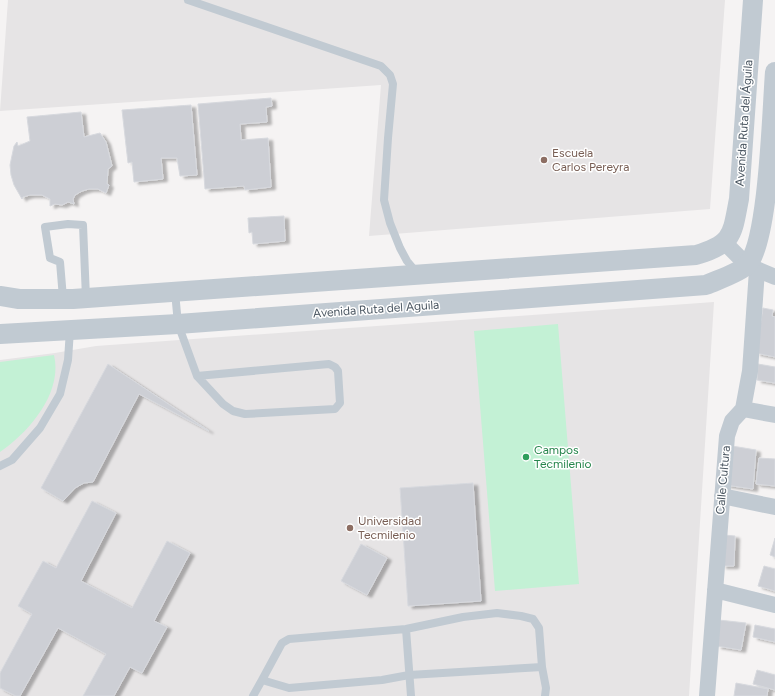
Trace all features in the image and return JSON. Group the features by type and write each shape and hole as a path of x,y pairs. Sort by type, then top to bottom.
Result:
{"street":[{"name":"Avenida Ruta del Águila","path":"725,243 733,228 739,199 753,0"},
{"path":"752,268 759,239 766,194 775,72"},
{"path":"0,296 18,299 86,298 696,255 710,251 725,243 752,268 775,277"},
{"path":"539,265 541,296"},
{"name":"Avenida Ruta del Aguila","path":"0,334 178,324 706,285 752,268"},
{"name":"Calle Cultura","path":"707,696 727,436 732,421 743,409 750,371 752,268"},
{"path":"743,409 775,415"},
{"path":"722,496 775,507"},
{"path":"715,590 775,606"}],"lane":[{"path":"188,0 382,66 390,75 393,84 384,200 390,223 400,248 407,261 418,274"},
{"path":"63,299 60,262 50,258 45,227 68,224 82,225 86,298"},
{"path":"174,292 178,324 197,376 223,404 233,411 245,414 335,409 340,403 338,370 329,364 197,376"},
{"path":"0,466 12,460 40,428 60,394 68,360 70,330"},
{"path":"254,696 282,643 289,639 406,629 463,617 497,613 533,618 539,628 542,667 546,688 545,696"},
{"path":"406,629 411,696"},
{"path":"262,680 289,688 382,680 410,675 542,667"}],"shaded area":[{"name":"Escuela Carlos Pereyra","path":"8,0 725,0 710,209 369,236 381,85 0,111"},
{"name":"Universidad Tecmilenio","path":"714,302 689,696 0,696 0,360 96,346"}],"green space":[{"name":"Campos Tecmilenio","path":"558,324 579,584 495,591 474,331"},
{"path":"54,355 55,369 49,397 32,423 11,444 0,452 0,362"}],"building":[{"path":"271,98 272,106 266,107 267,122 240,124 241,140 268,138 271,187 245,190 244,186 205,189 198,104"},
{"path":"191,105 197,175 180,176 177,158 161,158 163,179 134,182 132,162 128,163 122,110"},
{"path":"81,112 84,137 100,133 106,142 112,166 108,169 107,184 109,185 106,193 98,189 89,189 75,195 73,199 74,204 68,202 62,205 55,204 50,206 50,199 42,195 30,195 23,197 22,199 14,185 10,165 14,146 17,142 18,146 30,141 27,117"},
{"path":"284,216 285,241 253,244 252,232 249,233 248,218"},
{"path":"763,308 773,310 772,316 775,317 775,357 756,353"},
{"path":"108,364 209,431 139,394 93,482 84,483 75,488 63,501 41,488"},
{"path":"758,364 775,367 775,383 757,380"},
{"path":"732,446 756,450 753,489 726,485"},
{"path":"759,458 775,459 775,486 756,484"},
{"path":"473,483 481,601 408,606 400,488"},
{"path":"92,501 116,513 81,581 132,608 167,541 190,553 154,621 167,627 142,673 130,667 114,696 83,696 106,654 58,628 20,696 16,696 0,688 0,673 32,614 18,606 43,561 56,568"},
{"path":"724,535 735,536 734,566 722,566"},
{"path":"775,538 775,557 770,555"},
{"path":"361,544 387,558 367,595 341,581"},
{"path":"764,566 775,569 775,591 758,586"},
{"path":"719,620 746,623 741,650 717,646"},
{"path":"755,625 775,629 775,642 753,637"},
{"path":"757,670 775,675 775,690 753,684"},
{"path":"736,683 768,689 767,696 734,696"}],"place":[{"name":"Escuela Carlos Pereyra","path":"544,160"},
{"name":"Campos Tecmilenio","path":"526,457"},
{"name":"Universidad Tecmilenio","path":"350,528"}]}
